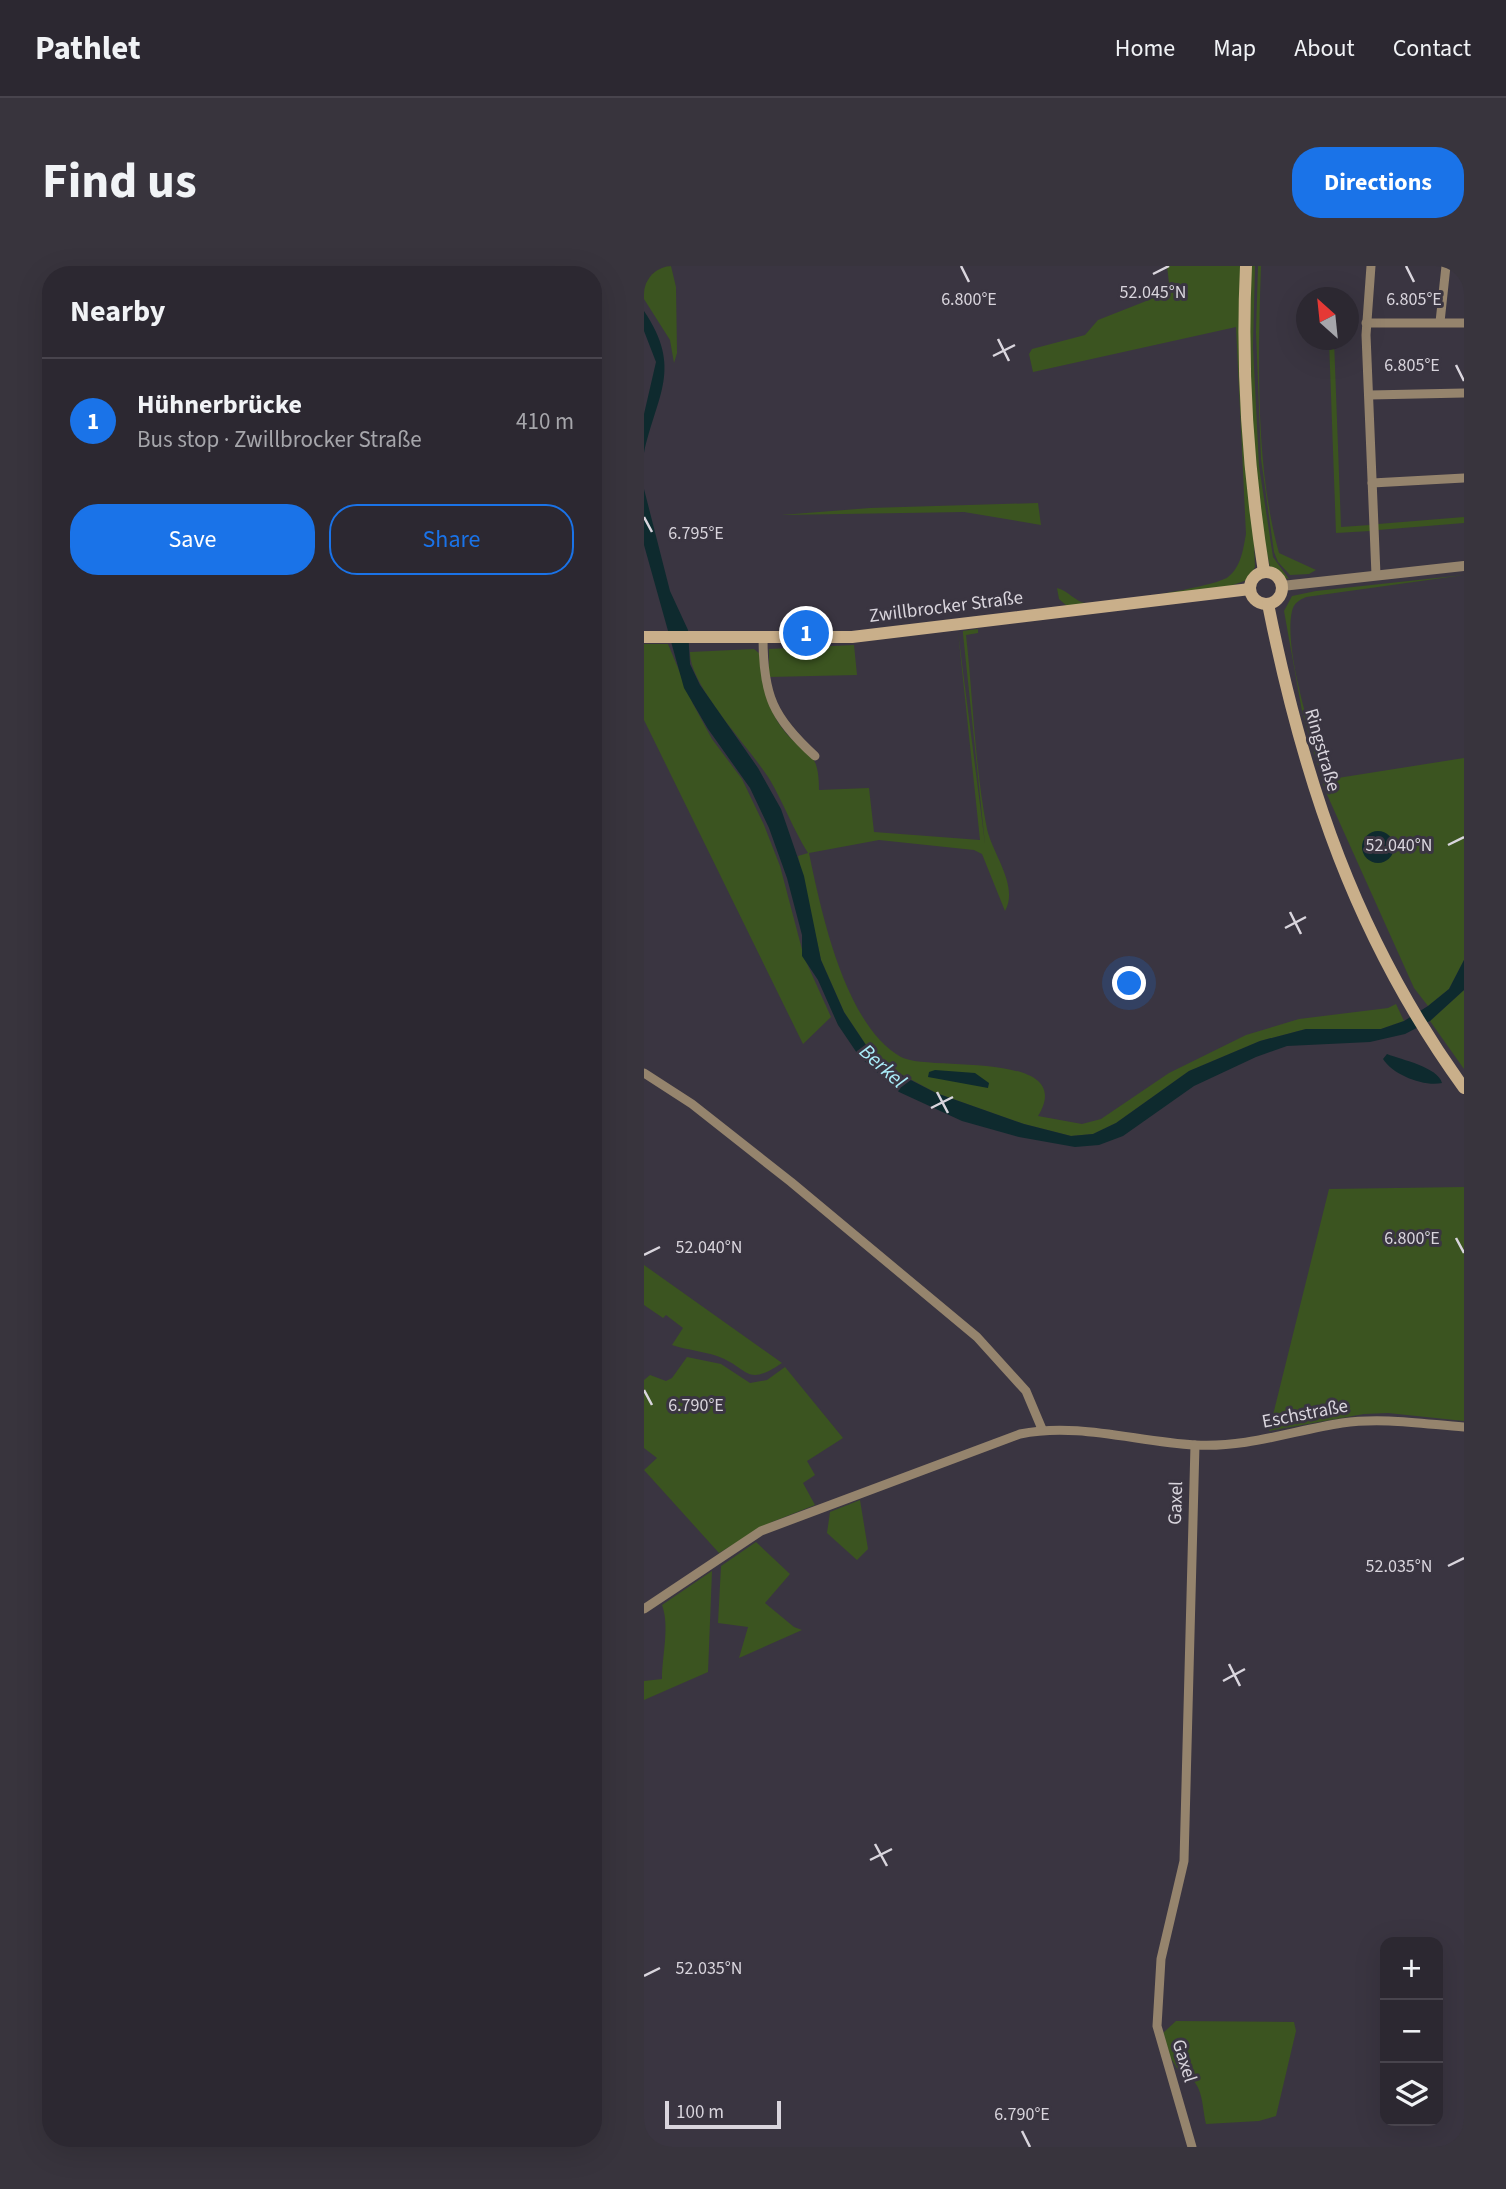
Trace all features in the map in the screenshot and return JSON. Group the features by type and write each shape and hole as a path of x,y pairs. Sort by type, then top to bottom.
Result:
{"main road":[{"path":"1246,266 1247,418 1254,507 1264,572"},
{"path":"1264,572 1278,577 1282,586 1277,600 1268,604 1255,600 1250,589 1253,580 1264,572"},
{"name":"Zwillbrocker Straße","path":"644,637 852,637 1250,589"},
{"name":"Ringstraße","path":"1268,604 1288,699 1320,811 1369,929 1407,1000 1464,1088"}],"street":[{"path":"1371,266 1366,342 1376,575"},
{"path":"1440,322 1446,266"},
{"path":"1366,323 1464,323"},
{"path":"1370,395 1464,393"},
{"path":"1372,483 1464,478"},
{"path":"1282,586 1464,566"},
{"path":"763,638 773,708 787,730 815,756"},
{"path":"644,1073 668,1086 761,1158 977,1337 1026,1391 1042,1429"},
{"name":"Eschstraße","path":"1195,1445 1260,1441 1355,1422 1464,1427"},
{"path":"644,1609 761,1531 995,1443 1042,1429 1195,1445"},
{"name":"Gaxel","path":"1192,2147 1157,2026 1161,1959 1180,1883 1185,1838 1195,1445"}],"green space":[{"path":"644,266 671,266 676,287 677,353 674,363 670,340 644,299"},
{"path":"1167,266 1242,266 1255,567 1247,580 1230,586 1068,607 1059,599 1057,588 1085,603 1158,594 1219,581 1232,573 1241,558 1246,534 1236,327 1033,372 1029,354 1032,349 1085,335 1098,320 1164,294 1169,283"},
{"path":"1250,266 1255,266 1253,347 1259,466 1273,557 1289,579 1281,577 1270,567 1258,510 1248,366"},
{"path":"1258,266 1261,266 1260,411 1271,520 1279,553 1316,570 1309,574 1290,575 1278,562 1274,552 1261,459 1256,332"},
{"path":"1329,350 1334,350 1341,527 1370,525 1370,531 1336,533"},
{"path":"1038,503 1041,525 964,512 781,515 870,508"},
{"path":"1464,517 1464,523 1378,530 1378,524"},
{"path":"1464,575 1306,597 1294,606 1290,628 1295,671 1325,780 1464,758 1464,960 1449,989 1428,1006 1414,988 1325,790 1302,711 1284,611 1292,596 1316,591"},
{"path":"978,629 978,633 966,635 977,758 987,829 1004,870 1009,891 1005,911 982,854 974,850 879,840 809,853 838,965 850,994 881,1042 901,1057 916,1061 995,1067 1020,1072 1038,1081 1045,1095 1038,1116 1082,1124 1101,1119 1169,1073 1246,1035 1299,1019 1388,1008 1396,1004 1404,1021 1381,1029 1306,1029 1260,1041 1189,1071 1116,1123 1093,1134 1071,1136 1024,1124 936,1093 890,1068 868,1048 844,1012 821,960 798,856 808,853 770,780 699,682 692,666 690,652 754,649 760,654 772,711 782,728 813,758 819,790 869,788 874,832 980,840 958,632 985,844 963,634 963,631"},
{"path":"644,644 668,644 693,704 712,739 742,779 764,825 780,866 804,957 831,1017 803,1044 644,720"},
{"path":"854,645 857,675 769,677 769,649"},
{"path":"1464,990 1464,1069 1430,1021"},
{"path":"1464,1187 1464,1421 1388,1413 1364,1414 1269,1431 1329,1189"},
{"path":"644,1265 782,1363 754,1375 717,1356 672,1345 683,1328 666,1315 663,1318 644,1305"},
{"path":"687,1357 721,1364 750,1383 767,1380 785,1367 843,1438 807,1461 815,1475 803,1483 815,1505 772,1522 719,1553 644,1470 657,1458 644,1448 644,1380 650,1375 666,1381 672,1378"},
{"path":"860,1500 868,1549 857,1560 827,1533 830,1512"},
{"path":"756,1542 790,1574 765,1603 794,1627 802,1630 739,1658 748,1627 718,1623 721,1566"},
{"path":"712,1571 708,1672 644,1700 644,1681 662,1679 666,1632 662,1605"},
{"path":"1176,2021 1294,2022 1296,2031 1276,2116 1259,2121 1206,2124 1197,2086 1188,2076 1180,2073 1170,2057 1163,2033"}],"water":[{"path":"644,311 656,331 665,366 664,382 644,453 644,414 656,362 644,331"},
{"name":"Berkel","path":"644,489 670,591 688,630 690,664 700,685 758,768 781,809 804,876 821,960 844,1012 868,1048 901,1075 936,1093 1024,1124 1071,1136 1093,1134 1116,1123 1189,1071 1260,1041 1306,1029 1381,1029 1404,1021 1449,989 1464,960 1464,990 1430,1021 1405,1034 1370,1042 1287,1046 1256,1057 1194,1086 1123,1136 1099,1145 1075,1147 1019,1137 962,1121 899,1092 859,1056 838,1025 818,980 802,956 802,935 787,878 769,828 750,788 708,729 684,688 644,545"},
{"path":"1378,831 1389,836 1394,847 1389,858 1378,863 1367,858 1362,847 1367,836"},
{"path":"1387,1054 1427,1068 1439,1077 1442,1083 1427,1083 1401,1075 1383,1059"},
{"path":"935,1070 975,1073 989,1083 988,1088 928,1077 929,1072"}],"place":[{"name":"Hühnerbrücke","path":"806,633"}]}
